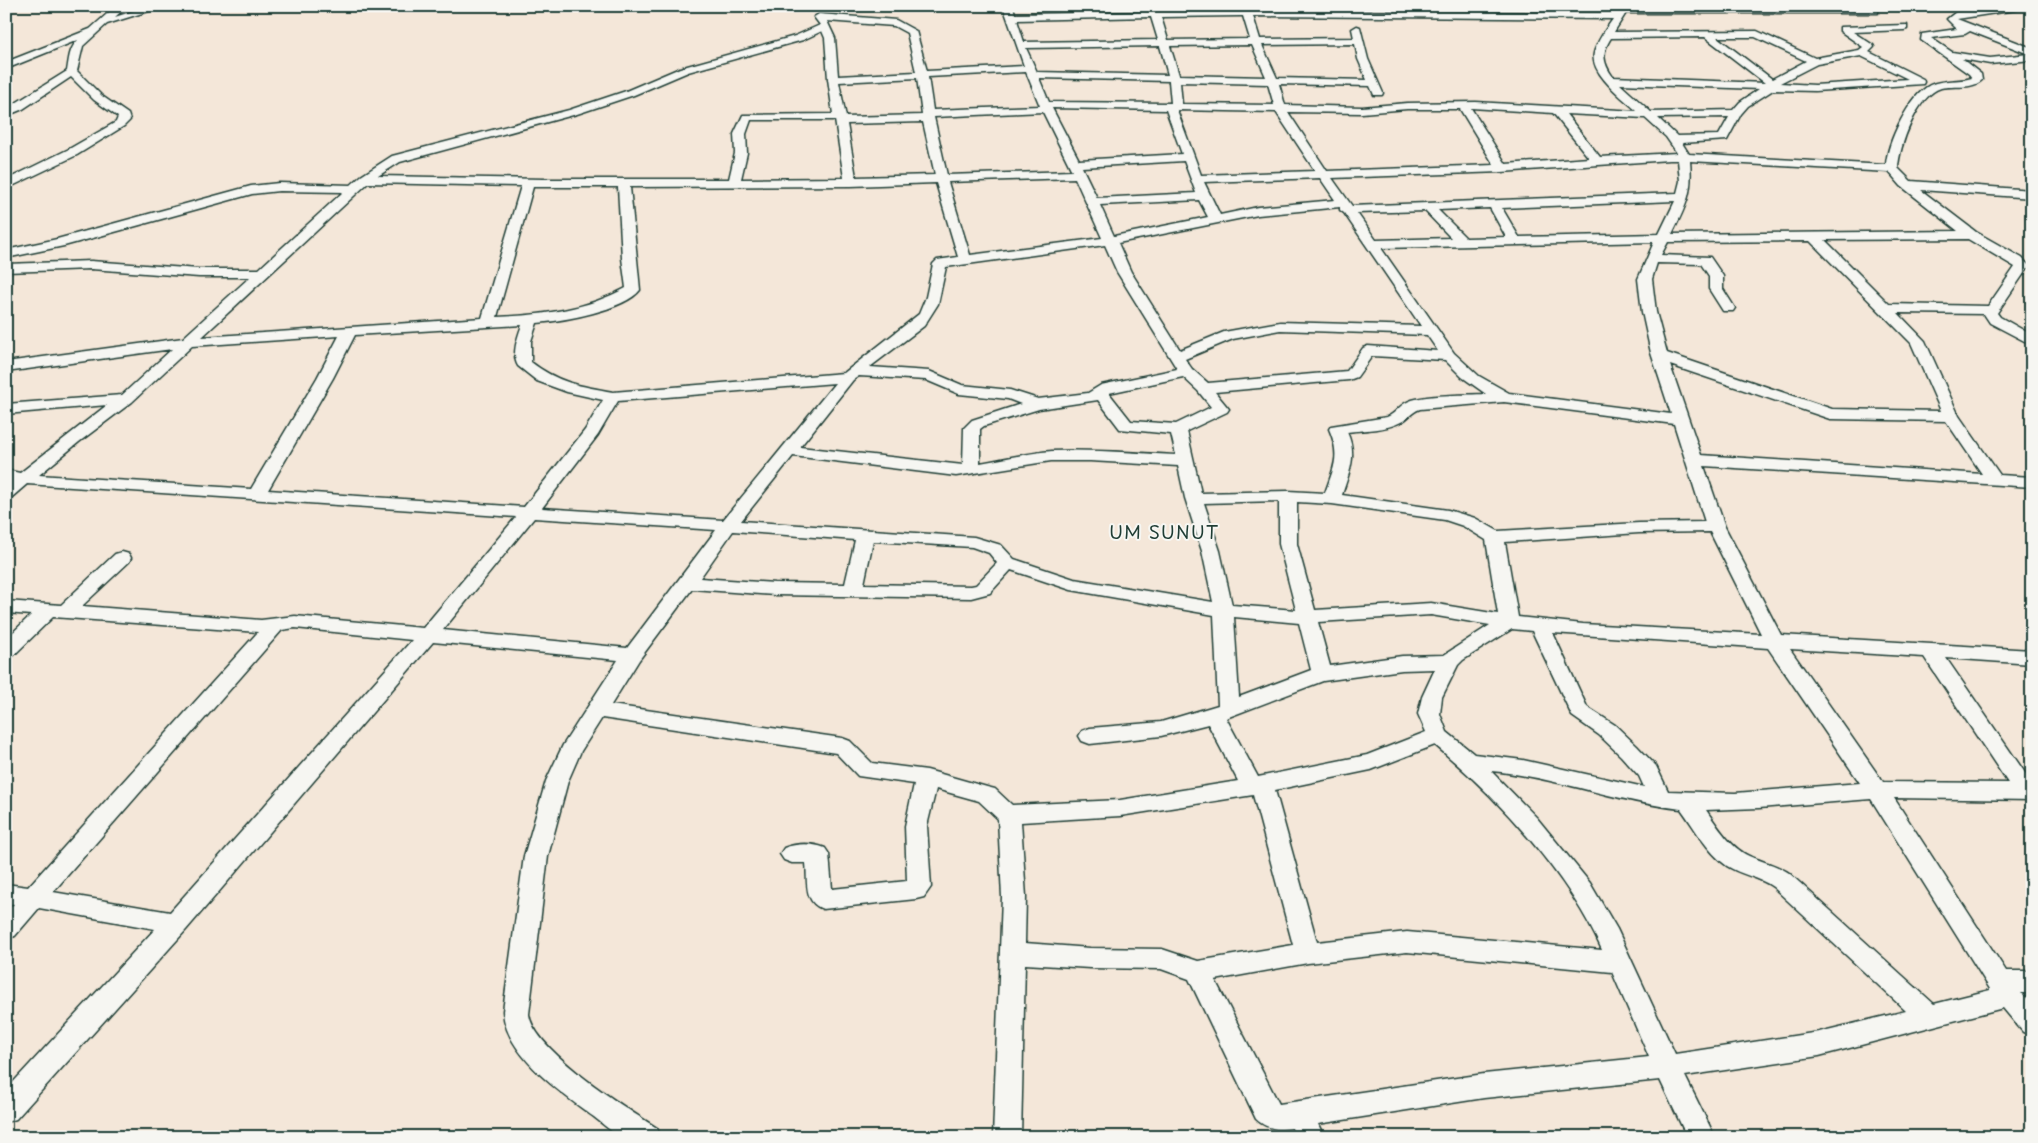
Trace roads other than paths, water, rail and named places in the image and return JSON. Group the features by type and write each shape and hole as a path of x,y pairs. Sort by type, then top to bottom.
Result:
{"street":[{"path":"72,72 74,53 78,45 122,6"},
{"path":"6,66 97,27 160,6"},
{"path":"830,6 820,13 830,38 832,79 841,119 851,182"},
{"path":"1008,6 1020,45 1046,107 1131,284 1186,372 1204,388 1220,409 1178,429 1126,426 1100,392"},
{"path":"1955,16 2022,6"},
{"path":"1012,17 1246,9 1878,13 1946,53 1973,72 1977,76 1977,80 1932,88 1862,53"},
{"path":"1246,9 1256,42 1273,81 1280,109 1322,174 1449,356 1463,372 1478,383 1504,397"},
{"path":"1353,9 1363,59 1385,107"},
{"path":"1624,11 1602,44 1598,55 1600,66 1610,80 1674,140 1684,156 1686,181 1683,197 1652,259 1645,279 1649,312 1660,356 1716,527 1774,641 1877,790 2003,989 2032,1024"},
{"path":"1155,13 1162,42 1174,77 1174,106 1188,157 1203,196 1216,220"},
{"path":"1926,40 1925,36 1928,35 1965,31 1955,16"},
{"path":"1955,16 2032,52"},
{"path":"6,493 15,477 126,399 365,179 396,159 565,114 630,94 684,70 799,38 822,21 884,22 904,26 911,31 916,44 946,204 965,259"},
{"path":"1674,140 1722,138 1736,113 1752,97 1772,85 1778,79 1814,62 1862,53 1870,47 1843,29 1904,27"},
{"path":"1609,35 1757,34 1814,62"},
{"path":"1708,35 1772,85"},
{"path":"1020,45 1359,41"},
{"path":"1946,53 1990,61 2032,57"},
{"path":"6,113 20,107 72,72"},
{"path":"6,185 73,152 124,120 124,116 98,98 72,72"},
{"path":"832,79 921,73 1032,72 1374,83"},
{"path":"1610,80 1837,88 1920,82"},
{"path":"1892,169 1895,150 1904,127 1912,111 1932,88"},
{"path":"734,183 741,153 740,134 747,117 841,119 928,116 1046,107 1174,106 1362,110 1385,107 1463,105 1648,115 1736,113"},
{"path":"1463,105 1502,168"},
{"path":"1557,110 1597,161"},
{"path":"1197,179 1502,168 1684,156 1892,169 1908,185 1969,234 2017,261 2022,266 1992,310 1990,316 2032,341"},
{"path":"365,179 528,184 942,180 1077,169 1188,157"},
{"path":"488,322 528,184"},
{"path":"6,367 188,342 531,320 574,314 632,290 634,285 629,258 624,184"},
{"path":"1908,185 2032,194"},
{"path":"6,254 188,209 233,194 265,188 354,189"},
{"path":"1093,202 1203,196"},
{"path":"648,1137 619,1120 547,1062 527,1041 516,1018 516,1005 536,856 557,781 571,750 632,655 687,584 728,526 851,374 919,323 928,314 933,303 938,267 942,263 1109,240 1291,207 1428,206 1683,197"},
{"path":"1494,204 1515,242"},
{"path":"1428,206 1462,243"},
{"path":"1371,244 1969,234 1998,237 2032,258"},
{"path":"1813,236 1918,341 1951,416 1994,479"},
{"path":"1652,259 1705,260 1716,276 1716,289 1728,308"},
{"path":"6,268 91,265 170,271 263,273"},
{"path":"1887,308 1992,310"},
{"path":"531,320 524,341 523,363 542,378 573,389 613,397 851,374 929,376 959,389 1010,395 1037,404"},
{"path":"1176,357 1229,335 1280,326 1431,331"},
{"path":"257,494 325,378 349,332"},
{"path":"1204,388 1348,375 1352,374 1368,352 1449,356"},
{"path":"1660,356 1830,414 1951,416"},
{"path":"971,470 972,428 974,425 1037,404 1092,398 1107,388 1132,381 1186,372"},
{"path":"6,1110 177,923 427,636 529,513 592,432 613,397"},
{"path":"1332,499 1345,457 1343,442 1337,429 1390,421 1398,418 1405,409 1417,404 1504,397 1680,420"},
{"path":"6,409 126,399"},
{"path":"1178,429 1194,498 1211,551 1224,610 1221,712 1257,786 1279,845 1282,866 1308,954"},
{"path":"790,451 921,468 971,470 1030,458 1054,456 1186,461"},
{"path":"1694,460 2032,482"},
{"path":"15,477 974,542 988,545 995,549 1007,563 1077,585 1224,610 1306,617 1431,609 1540,626 2032,658"},
{"path":"1288,496 1288,544 1322,674"},
{"path":"1194,498 1288,496 1332,499 1448,514 1469,522 1495,537 1630,528 1716,527"},
{"path":"853,590 866,536"},
{"path":"1495,537 1510,622"},
{"path":"6,651 122,558"},
{"path":"687,584 754,588 978,592 984,589 1007,563"},
{"path":"6,607 261,626 295,622 632,655"},
{"path":"1510,622 1456,654 1449,662 1432,697 1429,714 1438,736 1468,761 1529,824 1582,890 1606,929 1667,1067 1701,1137"},
{"path":"6,928 276,624"},
{"path":"1540,626 1579,711 1607,730 1630,751 1648,772 1660,798"},
{"path":"1931,652 2029,792"},
{"path":"1090,736 1161,729 1221,712 1322,674 1402,663 1449,662"},
{"path":"597,710 842,746 866,770 927,778 987,795 999,809 1009,814 1120,808 1257,786 1371,762 1438,736"},
{"path":"1468,761 1497,762 1527,767 1603,786 1660,798 1688,801 1744,802 1877,790 2029,792"},
{"path":"792,854 817,854 821,897 823,899 916,890 919,887 916,826 927,778"},
{"path":"1688,801 1726,852 1737,860 1772,873 1781,880 1930,1016"},
{"path":"1007,1137 1014,897 1009,814"},
{"path":"6,893 177,923"},
{"path":"1013,953 1090,958 1162,959 1198,972 1308,954 1407,942 1620,962"},
{"path":"1198,972 1266,1110 1271,1115 1306,1126 1484,1086 1667,1067 1819,1044 1930,1016 2003,989 2032,982"}],"district":[{"name":"UM SUNUT","path":"1164,531"}]}
